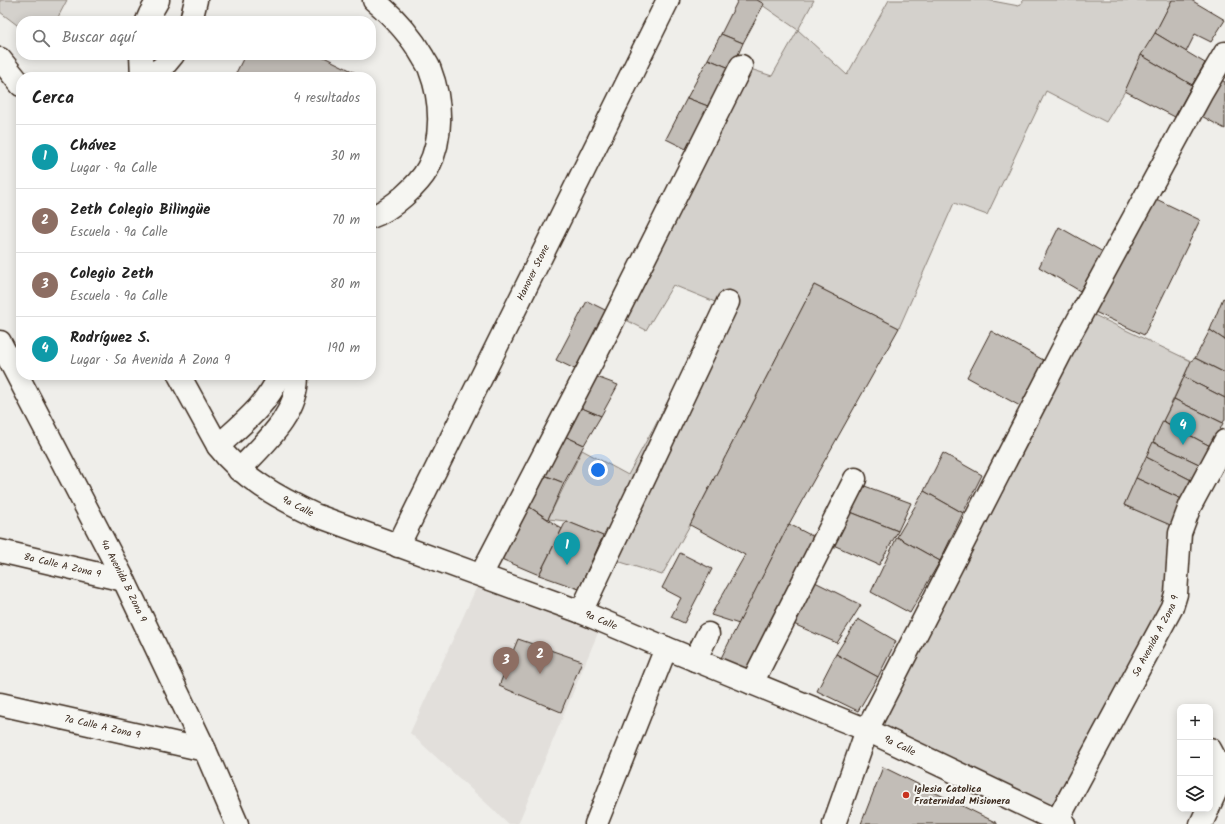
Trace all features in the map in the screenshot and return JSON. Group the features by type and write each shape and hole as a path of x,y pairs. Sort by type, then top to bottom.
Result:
{"street":[{"path":"149,16 158,0"},
{"path":"192,16 196,0"},
{"path":"374,0 394,17 415,43 430,70 438,99 439,127 435,150 427,169 415,186 396,203 376,214"},
{"name":"Hanover Stone","path":"398,546 668,0"},
{"path":"864,729 1070,335 1225,53"},
{"path":"0,59 16,79"},
{"path":"141,60 142,72"},
{"path":"156,72 169,60"},
{"path":"481,576 608,331 741,66"},
{"path":"581,612 728,302"},
{"name":"4a Avenida B Zona 9","path":"0,342 16,373"},
{"name":"4a Avenida B Zona 9","path":"20,380 124,580 205,750 237,824"},
{"name":"9a Calle","path":"182,380 218,446 225,455 239,470 264,488 288,502 315,515 581,612 752,684 864,729 1061,822"},
{"path":"218,446 257,411 270,394 277,380"},
{"path":"239,470 280,425 290,411 297,390 298,380"},
{"path":"834,824 864,729 1033,389"},
{"name":"5a Avenida A Zona 9","path":"1061,822 1172,607 1176,594 1180,533 1190,506 1225,441"},
{"path":"752,684 855,479"},
{"name":"8a Calle A Zona 9","path":"0,551 124,580"},
{"path":"695,660 708,634"},
{"path":"596,824 666,648"},
{"name":"7a Calle A Zona 9","path":"0,704 205,750"},
{"path":"1213,756 1220,771 1220,782 1213,797"},
{"path":"1201,824 1207,812"}],"shaded area":[{"path":"0,0 67,0 59,16 16,16 16,24 0,12"},
{"path":"755,0 814,0 798,30"},
{"path":"889,0 987,0 1019,6 1024,0 1172,0 1125,91 1106,122 1046,91 987,215 954,203 899,328 814,285 690,525 662,575 595,554 603,536 566,521 548,519 582,450 628,475 720,304 673,285 646,330 616,315 741,66 772,76 798,30 847,75"},
{"path":"1090,313 1191,361 1124,505 1175,527 1170,600 1056,809 876,727"},
{"path":"479,582 600,628 518,824 509,824 410,733"}],"building":[{"path":"738,0 757,0 764,4 743,43 721,34"},
{"path":"1172,0 1191,0 1225,20 1211,42 1195,34 1186,52 1155,33"},
{"path":"1155,33 1205,63 1192,85 1141,55"},
{"path":"721,34 743,43 732,69 708,59"},
{"path":"1141,55 1192,85 1175,117 1125,91"},
{"path":"708,59 732,69 713,108 687,98"},
{"path":"242,60 330,60 354,72 236,72"},
{"path":"1218,78 1225,82 1225,129 1198,114"},
{"path":"687,98 713,108 688,150 666,139"},
{"path":"1152,197 1200,220 1144,335 1095,312"},
{"path":"1059,227 1103,252 1080,291 1039,267"},
{"path":"814,285 899,328 789,524 739,624 711,615 745,555 690,525"},
{"path":"1223,298 1225,299 1225,340 1210,330"},
{"path":"587,301 611,313 583,373 556,360"},
{"path":"1210,330 1225,340 1225,373 1195,358"},
{"path":"991,331 1045,361 1020,406 967,377"},
{"path":"1195,358 1225,373 1225,398 1184,377 1191,361"},
{"path":"594,376 618,385 601,416 577,406"},
{"path":"1184,377 1225,398 1225,419 1223,423 1174,399"},
{"path":"1174,399 1223,423 1212,447 1163,421"},
{"path":"577,406 601,416 584,445 560,434"},
{"path":"1163,421 1212,447 1203,466 1153,442"},
{"path":"560,434 584,445 564,483 539,473"},
{"path":"1153,442 1203,466 1195,482 1146,457"},
{"path":"943,453 982,475 963,513 924,491"},
{"path":"1146,457 1195,482 1186,501 1136,478"},
{"path":"539,473 564,483 548,519 525,504"},
{"path":"1136,478 1186,501 1175,527 1124,505"},
{"path":"862,485 911,503 898,531 848,511"},
{"path":"924,491 963,513 940,561 897,537"},
{"path":"525,504 562,529 539,575 499,558"},
{"path":"848,511 898,531 879,565 831,544"},
{"path":"566,521 603,536 579,589 539,575"},
{"path":"789,524 818,539 751,672 720,660"},
{"path":"897,537 940,561 910,613 871,592"},
{"path":"680,553 712,569 684,623 671,617 681,598 662,588"},
{"path":"811,580 861,605 837,643 789,622"},
{"path":"858,619 896,641 878,677 836,654"},
{"path":"518,639 582,661 561,712 499,686"},
{"path":"836,654 878,677 858,711 817,691"},
{"name":"Iglesia Catolica Fraternidad Misionera","path":"883,767 997,823 997,824 861,824"}],"place":[{"name":"Rodríguez S.","path":"1183,445"},
{"name":"Chávez","path":"567,565"},
{"name":"Zeth Colegio Bilingüe","path":"540,674"},
{"name":"Colegio Zeth","path":"506,680"},
{"name":"Iglesia Catolica Fraternidad Misionera","path":"906,795"}]}
